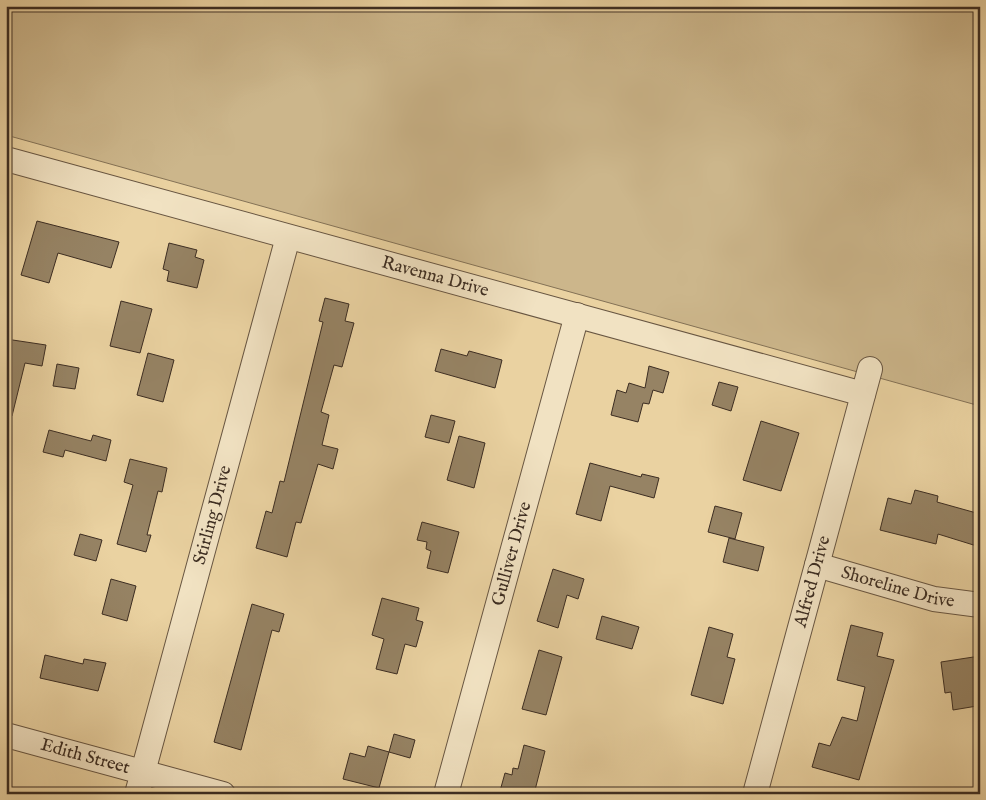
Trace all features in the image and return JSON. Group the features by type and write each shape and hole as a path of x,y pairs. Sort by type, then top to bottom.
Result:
{"street":[{"name":"Ravenna Drive","path":"6,159 863,394"},
{"name":"Stirling Drive","path":"140,783 288,236"},
{"name":"Gulliver Drive","path":"446,794 577,315"},
{"name":"Alfred Drive","path":"755,794 870,369"},
{"name":"Shoreline Drive","path":"817,565 934,599 980,605"},
{"name":"Edith Street","path":"6,736 140,783 223,794"}],"shaded area":[{"path":"6,6 980,6 980,406 6,135"}],"building":[{"path":"37,221 119,242 111,268 58,253 49,283 21,275"},
{"path":"169,243 197,250 195,257 204,260 197,288 167,281 169,271 163,269"},
{"path":"325,298 349,304 345,321 354,323 342,367 334,365 321,412 329,415 322,445 338,449 333,469 318,464 301,523 296,522 287,557 256,548 266,511 272,513 280,481 284,482 323,322 319,321"},
{"path":"121,301 152,309 140,353 110,346"},
{"path":"6,339 46,345 42,366 25,363 12,416 6,415"},
{"path":"441,349 467,356 469,351 502,360 495,388 435,371"},
{"path":"148,353 174,360 163,402 137,395"},
{"path":"57,364 79,368 75,389 53,386"},
{"path":"649,366 669,372 663,393 653,390 649,404 643,403 638,422 611,415 617,390 626,393 629,383 645,388"},
{"path":"719,382 738,387 731,411 712,405"},
{"path":"431,415 455,421 449,443 425,437"},
{"path":"761,421 799,433 781,491 743,480"},
{"path":"49,430 91,441 93,435 111,440 106,461 65,450 63,457 43,452"},
{"path":"459,436 485,443 474,488 447,480"},
{"path":"130,459 167,468 162,492 158,491 147,535 151,535 146,552 117,544 133,485 124,482"},
{"path":"590,463 641,477 642,474 659,478 654,498 610,486 601,521 576,514"},
{"path":"915,490 938,496 937,502 980,514 980,547 938,534 936,544 880,530 888,498 911,504"},
{"path":"715,506 742,513 735,539 708,532"},
{"path":"422,522 459,532 448,573 427,568 431,551 426,549 427,542 417,540"},
{"path":"80,534 102,540 96,561 74,555"},
{"path":"729,538 764,547 758,571 723,562"},
{"path":"553,569 584,579 578,599 567,595 558,628 537,621"},
{"path":"111,579 136,586 127,621 102,614"},
{"path":"382,598 419,608 416,620 423,622 416,647 405,644 397,674 376,669 384,639 372,635"},
{"path":"252,604 284,614 279,632 272,630 241,750 214,742"},
{"path":"602,616 639,627 632,649 596,639"},
{"path":"851,625 883,633 877,656 894,660 859,780 812,767 819,743 830,746 842,717 857,721 865,687 837,680"},
{"path":"709,627 733,634 727,657 735,659 723,704 691,695"},
{"path":"539,650 562,657 546,715 522,709"},
{"path":"45,655 83,664 84,659 106,663 98,691 40,678"},
{"path":"980,656 980,688 975,689 977,706 953,710 951,692 945,693 941,662"},
{"path":"394,734 415,740 410,758 389,752"},
{"path":"524,745 545,751 534,794 510,794 500,791 505,773 512,775 513,768 518,769"},
{"path":"368,746 389,752 379,788 343,779 350,753 365,757"}]}
